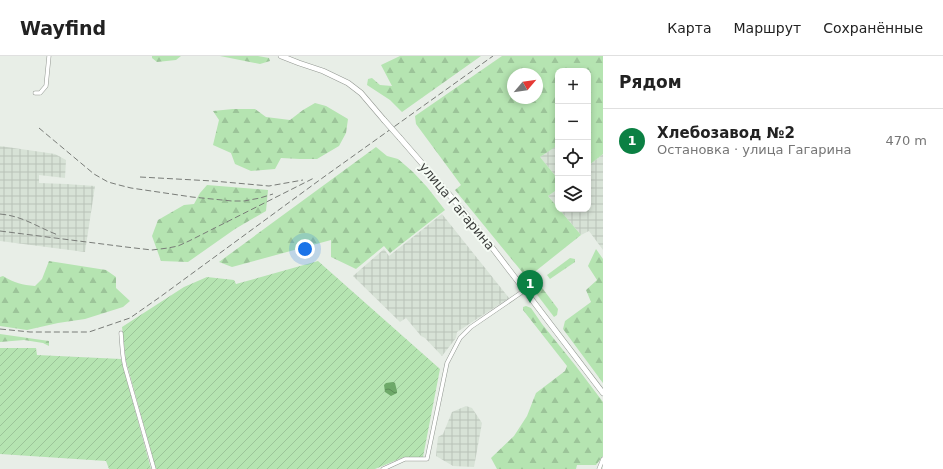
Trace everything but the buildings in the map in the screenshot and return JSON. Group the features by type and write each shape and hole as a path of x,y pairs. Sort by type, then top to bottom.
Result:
{"main road":[{"name":"улица Гагарина","path":"281,56 299,64 328,73 348,83 361,93 476,227 603,393"}],"street":[{"path":"35,93 40,93 46,86 49,56"},
{"path":"383,469 405,459 427,459 447,363 460,338 471,327 524,290"},
{"path":"121,333 124,362 154,469"},
{"path":"599,469 603,459"}],"shaded area":[{"path":"0,146 55,154 66,160 65,178 39,175 39,183 95,186 85,252 0,241"},
{"path":"555,146 555,175 540,157"},
{"path":"603,154 603,250 589,231 581,235 562,212 591,212 591,164"},
{"path":"555,191 555,204 548,196"},
{"path":"442,214 509,298 457,332 456,338 442,356 425,338 421,336 406,318 400,322 353,276 384,249 389,256"},
{"path":"466,406 472,408 482,423 474,467 453,466 436,456 438,437 443,434 452,412"}],"green space":[{"path":"152,56 181,56 176,60 157,62 152,58"},
{"path":"220,56 258,56 269,58 270,61 260,64"},
{"path":"400,56 481,56 402,112 390,100 367,85 368,79 372,78 380,85 392,86 381,65"},
{"path":"502,56 603,56 603,154 591,164 591,68 555,68 555,147 540,157 555,175 555,191 548,196 555,204 555,212 562,212 581,235 527,278 455,190 461,185 416,124 415,116"},
{"path":"315,103 326,106 348,119 346,133 339,146 317,159 281,158 275,169 251,171 235,164 231,153 213,145 219,120 213,111 255,109 266,117 290,120"},
{"path":"376,147 387,156 398,159 413,172 445,210 390,253 384,246 356,269 331,257 331,240 232,267 219,262"},
{"path":"207,185 268,190 266,211 235,229 188,262 161,261 152,236 158,220 184,205 194,204 200,193"},
{"path":"596,249 603,259 603,383 563,329 565,321 591,302 586,290 597,280 588,266"},
{"path":"570,258 575,259 575,262 550,279 547,275"},
{"path":"49,261 106,270 116,277 116,288 130,301 123,307 85,319 27,330 0,326 0,277 3,276 19,283 35,286 42,279"},
{"path":"318,261 440,369 423,457 404,457 375,469 156,469 126,361 122,327 184,287 207,277 234,280 236,284"},
{"path":"536,284 540,285 558,309 557,315 554,317 535,292"},
{"path":"526,306 531,308 603,402 603,456 596,465 577,465 576,469 497,469 491,458 514,436 527,416 536,393 565,371 567,366 523,310 523,307"},
{"path":"0,334 49,341 49,346 43,343 24,340 0,342"},
{"path":"0,348 36,348 37,355 121,359 151,469 109,469 106,461 0,454"}],"water":[{"path":"386,383 395,383 397,393 391,396 385,392 384,385"}],"railway":[{"path":"0,329 30,332 89,332 130,318 493,56"},
{"path":"39,128 94,174 108,182 131,188 232,201 244,201 273,194"},
{"path":"140,177 269,186 303,180"},
{"path":"0,231 152,250 168,248 178,246 189,241 314,178"},
{"path":"0,214 23,219 58,235"}],"place":[{"name":"Хлебозавод №2","path":"530,303"}]}
